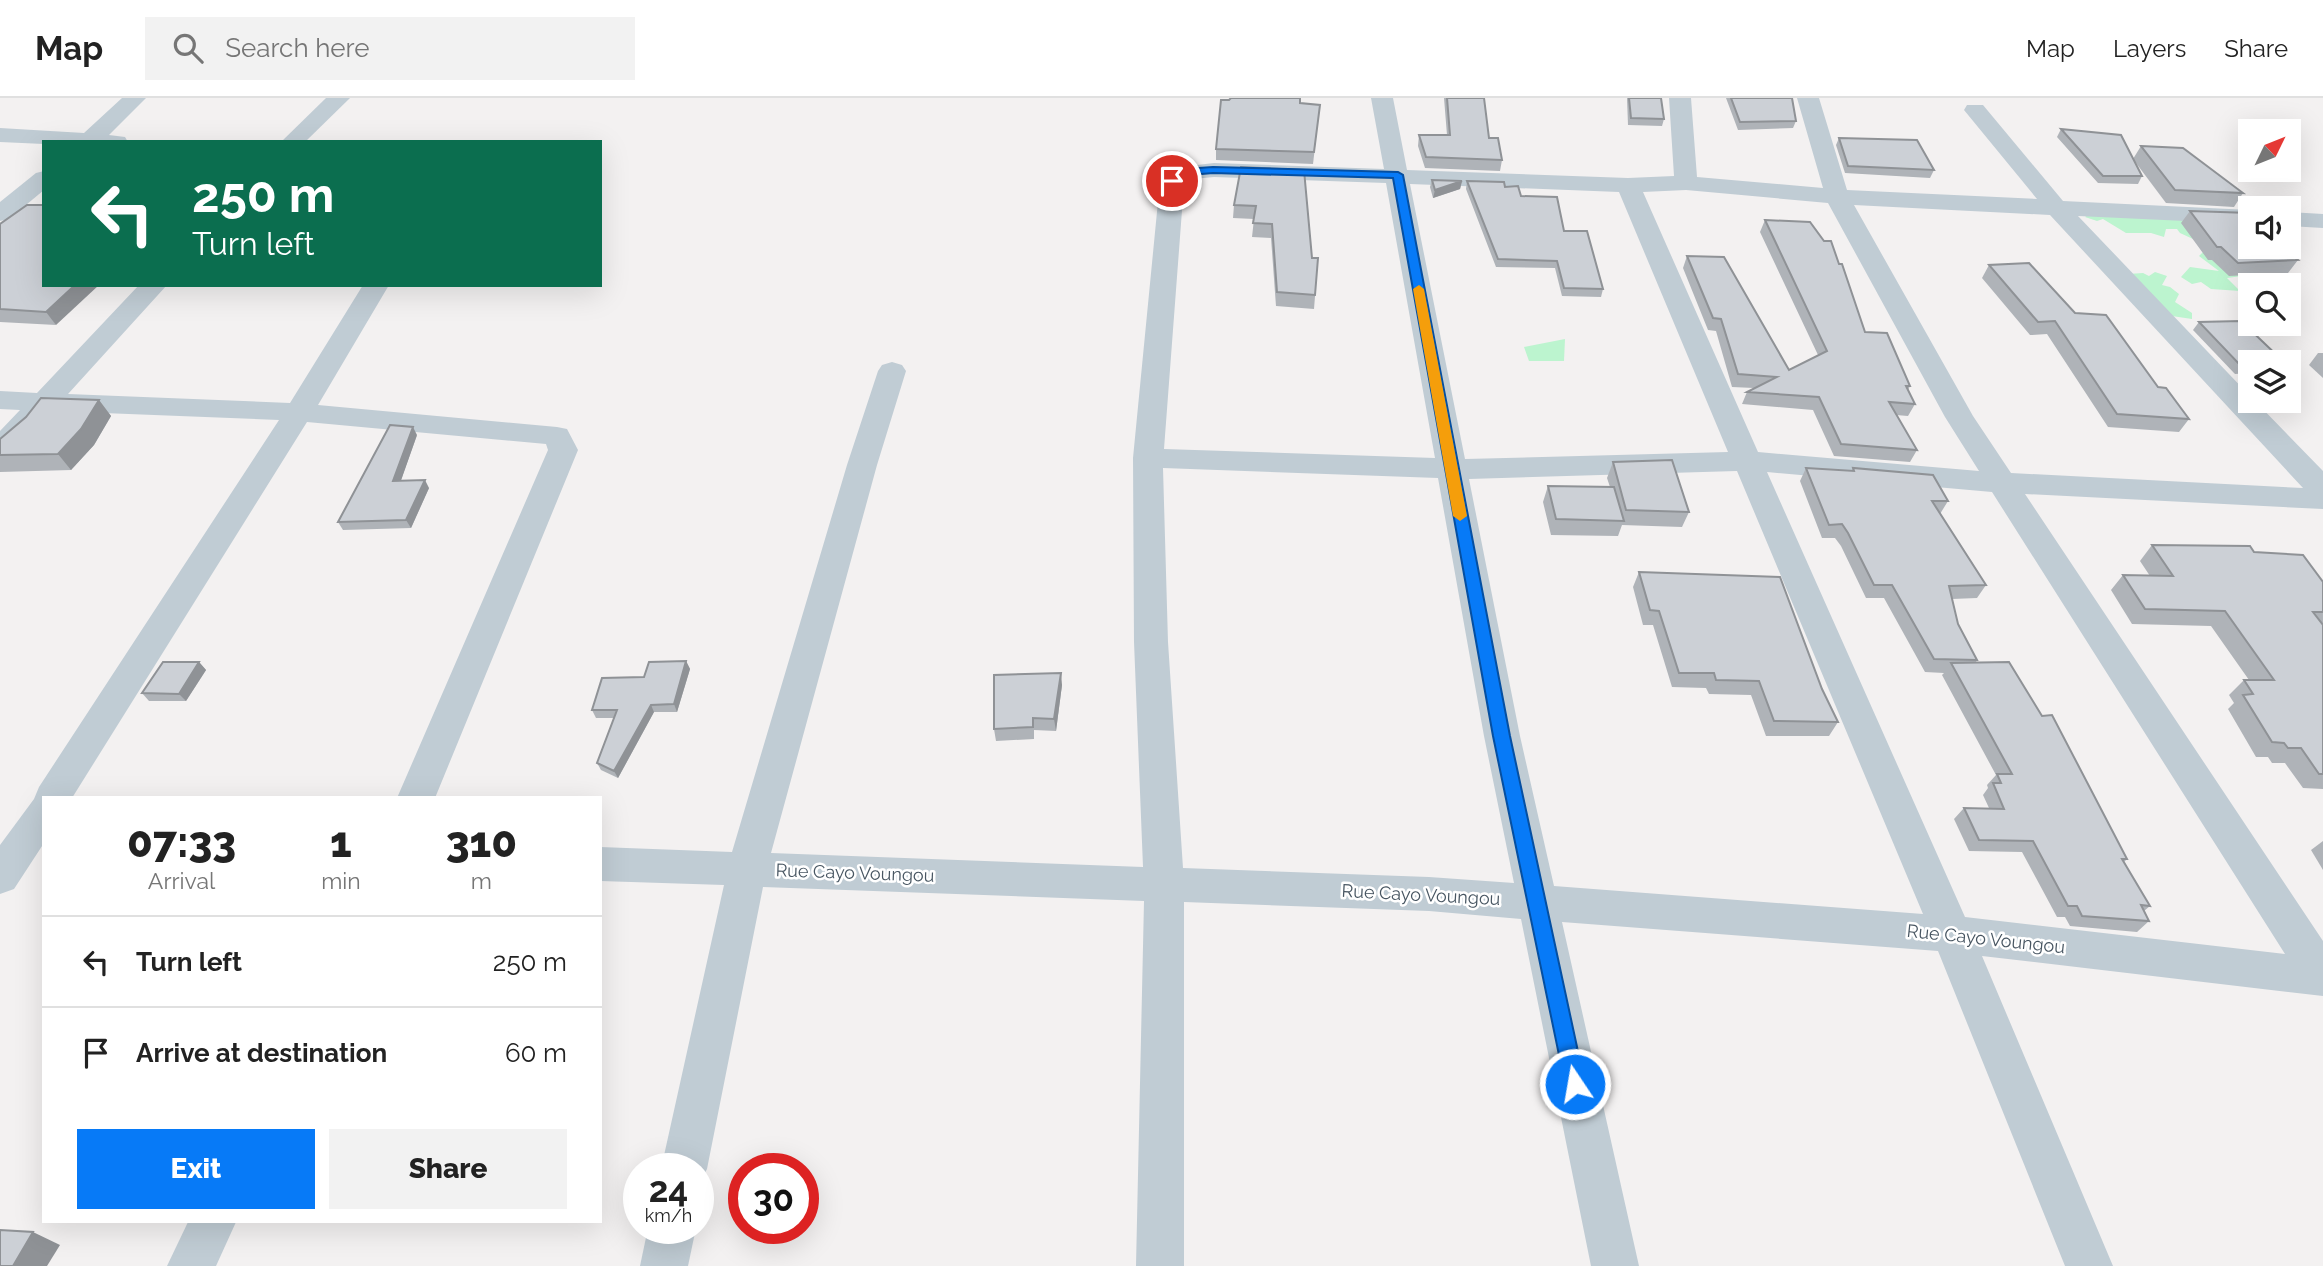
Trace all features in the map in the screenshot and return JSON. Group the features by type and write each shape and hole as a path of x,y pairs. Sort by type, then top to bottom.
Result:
{"street":[{"path":"90,140 135,98"},
{"path":"294,140 339,98"},
{"path":"1382,98 1535,902 1615,1266"},
{"path":"1680,98 1686,183"},
{"path":"1808,98 1837,197 1959,417 2323,977"},
{"path":"1975,110 2055,206 2323,490"},
{"path":"0,135 74,140"},
{"path":"1160,1266 1164,884 1151,642 1148,458 1172,181 1188,172 1213,170 1628,185 1686,183 1837,197 2238,216"},
{"path":"0,214 42,180"},
{"path":"1628,185 1952,934 2089,1266"},
{"path":"0,449 152,287"},
{"path":"53,796 299,412 375,287"},
{"path":"687,1153 747,869 862,465 892,371"},
{"path":"0,400 299,412 556,436 563,450 417,796"},
{"path":"1148,458 1452,469 1749,461 2001,483 2323,499"},
{"path":"0,877 42,814"},
{"name":"Rue Cayo Voungou","path":"602,864 1429,894 1952,934 2323,977"},
{"path":"191,1266 213,1223"},
{"path":"664,1266 669,1244"}],"green space":[{"path":"2093,211 2187,217 2193,239 2177,229 2166,229 2164,237 2151,233 2126,233 2103,219 2097,221 2085,217"},
{"path":"2219,249 2247,273 2238,273 2238,276 2227,278 2238,291 2211,289 2201,282 2192,284 2181,277 2190,267 2219,271 2199,256 2205,250"},
{"path":"2155,272 2167,276 2162,285 2179,294 2175,302 2192,313 2192,319 2165,315 2128,274 2143,273 2149,276"},
{"path":"1565,339 1564,361 1529,361 1524,347"}],"building":[{"path":"1300,98 1300,103 1320,105 1314,152 1216,149 1221,100"},
{"path":"1447,98 1484,98 1489,138 1498,138 1502,160 1426,157 1419,135 1450,135"},
{"path":"1629,98 1661,98 1664,119 1631,118"},
{"path":"1731,98 1792,98 1796,121 1740,122"},
{"path":"2061,129 2121,135 2142,176 2103,176"},
{"path":"1839,138 1917,140 1934,170 1848,166"},
{"path":"2141,146 2183,148 2243,193 2175,190"},
{"path":"1241,167 1304,170 1312,258 1318,258 1315,295 1277,292 1272,224 1253,223 1256,206 1234,205"},
{"path":"1432,180 1462,181 1435,190"},
{"path":"1467,181 1504,182 1505,187 1518,186 1521,196 1557,197 1564,231 1587,231 1603,289 1564,288 1557,261 1498,259"},
{"path":"27,205 42,205 42,287 73,287 46,312 0,309 0,224"},
{"path":"2190,211 2238,213 2238,259 2298,260 2238,263 2221,247 2217,247"},
{"path":"1765,220 1810,222 1824,241 1831,241 1839,264 1842,264 1865,332 1887,333 1910,386 1906,386 1915,404 1889,402 1917,450 1841,444 1819,397 1747,392 1777,377 1738,374 1721,319 1713,318 1687,256 1724,257 1789,370 1827,351"},
{"path":"2029,263 2075,313 2106,315 2158,387 2166,388 2189,419 2117,414 2055,321 2038,322 1989,265"},
{"path":"2238,321 2238,336 2257,336 2271,350 2238,350 2238,363 2199,322"},
{"path":"41,398 99,400 81,429 58,454 0,455 0,439 26,417"},
{"path":"390,425 413,427 393,481 425,480 406,520 338,522"},
{"path":"1672,460 1689,512 1626,510 1613,462"},
{"path":"1806,468 1854,471 1853,468 1933,475 1948,501 1932,501 1986,585 1949,586 1958,624 1977,660 1934,659 1892,585 1874,585 1842,524 1829,525"},
{"path":"1548,486 1614,487 1624,521 1556,519"},
{"path":"2152,545 2250,546 2254,552 2303,555 2323,582 2323,612 2313,612 2323,625 2323,774 2319,774 2301,748 2288,748 2284,743 2272,742 2243,695 2253,694 2244,680 2274,680 2225,611 2145,609 2123,575 2173,576"},
{"path":"1639,572 1780,577 1822,689 1838,722 1774,721 1759,681 1716,680 1714,673 1679,673 1659,611 1650,610"},
{"path":"686,661 674,704 651,705 614,771 597,763 617,710 592,710 602,678 644,677 649,662"},
{"path":"163,662 199,662 179,694 142,693"},
{"path":"2009,662 2042,716 2052,715 2127,859 2122,859 2150,906 2141,905 2149,921 2082,916 2077,906 2068,906 2033,841 1979,840 1964,808 2004,809 1993,783 2001,783 1997,774 2012,774 1951,663"},
{"path":"1061,673 1054,719 1033,718 1033,727 994,729 994,675"},
{"path":"0,1230 33,1232 13,1266 0,1266"}],"slow traffic":[{"path":"1419,289 1460,516"}],"route":[{"path":"1172,181 1188,172 1213,170 1398,175 1502,736 1575,1084"}]}
